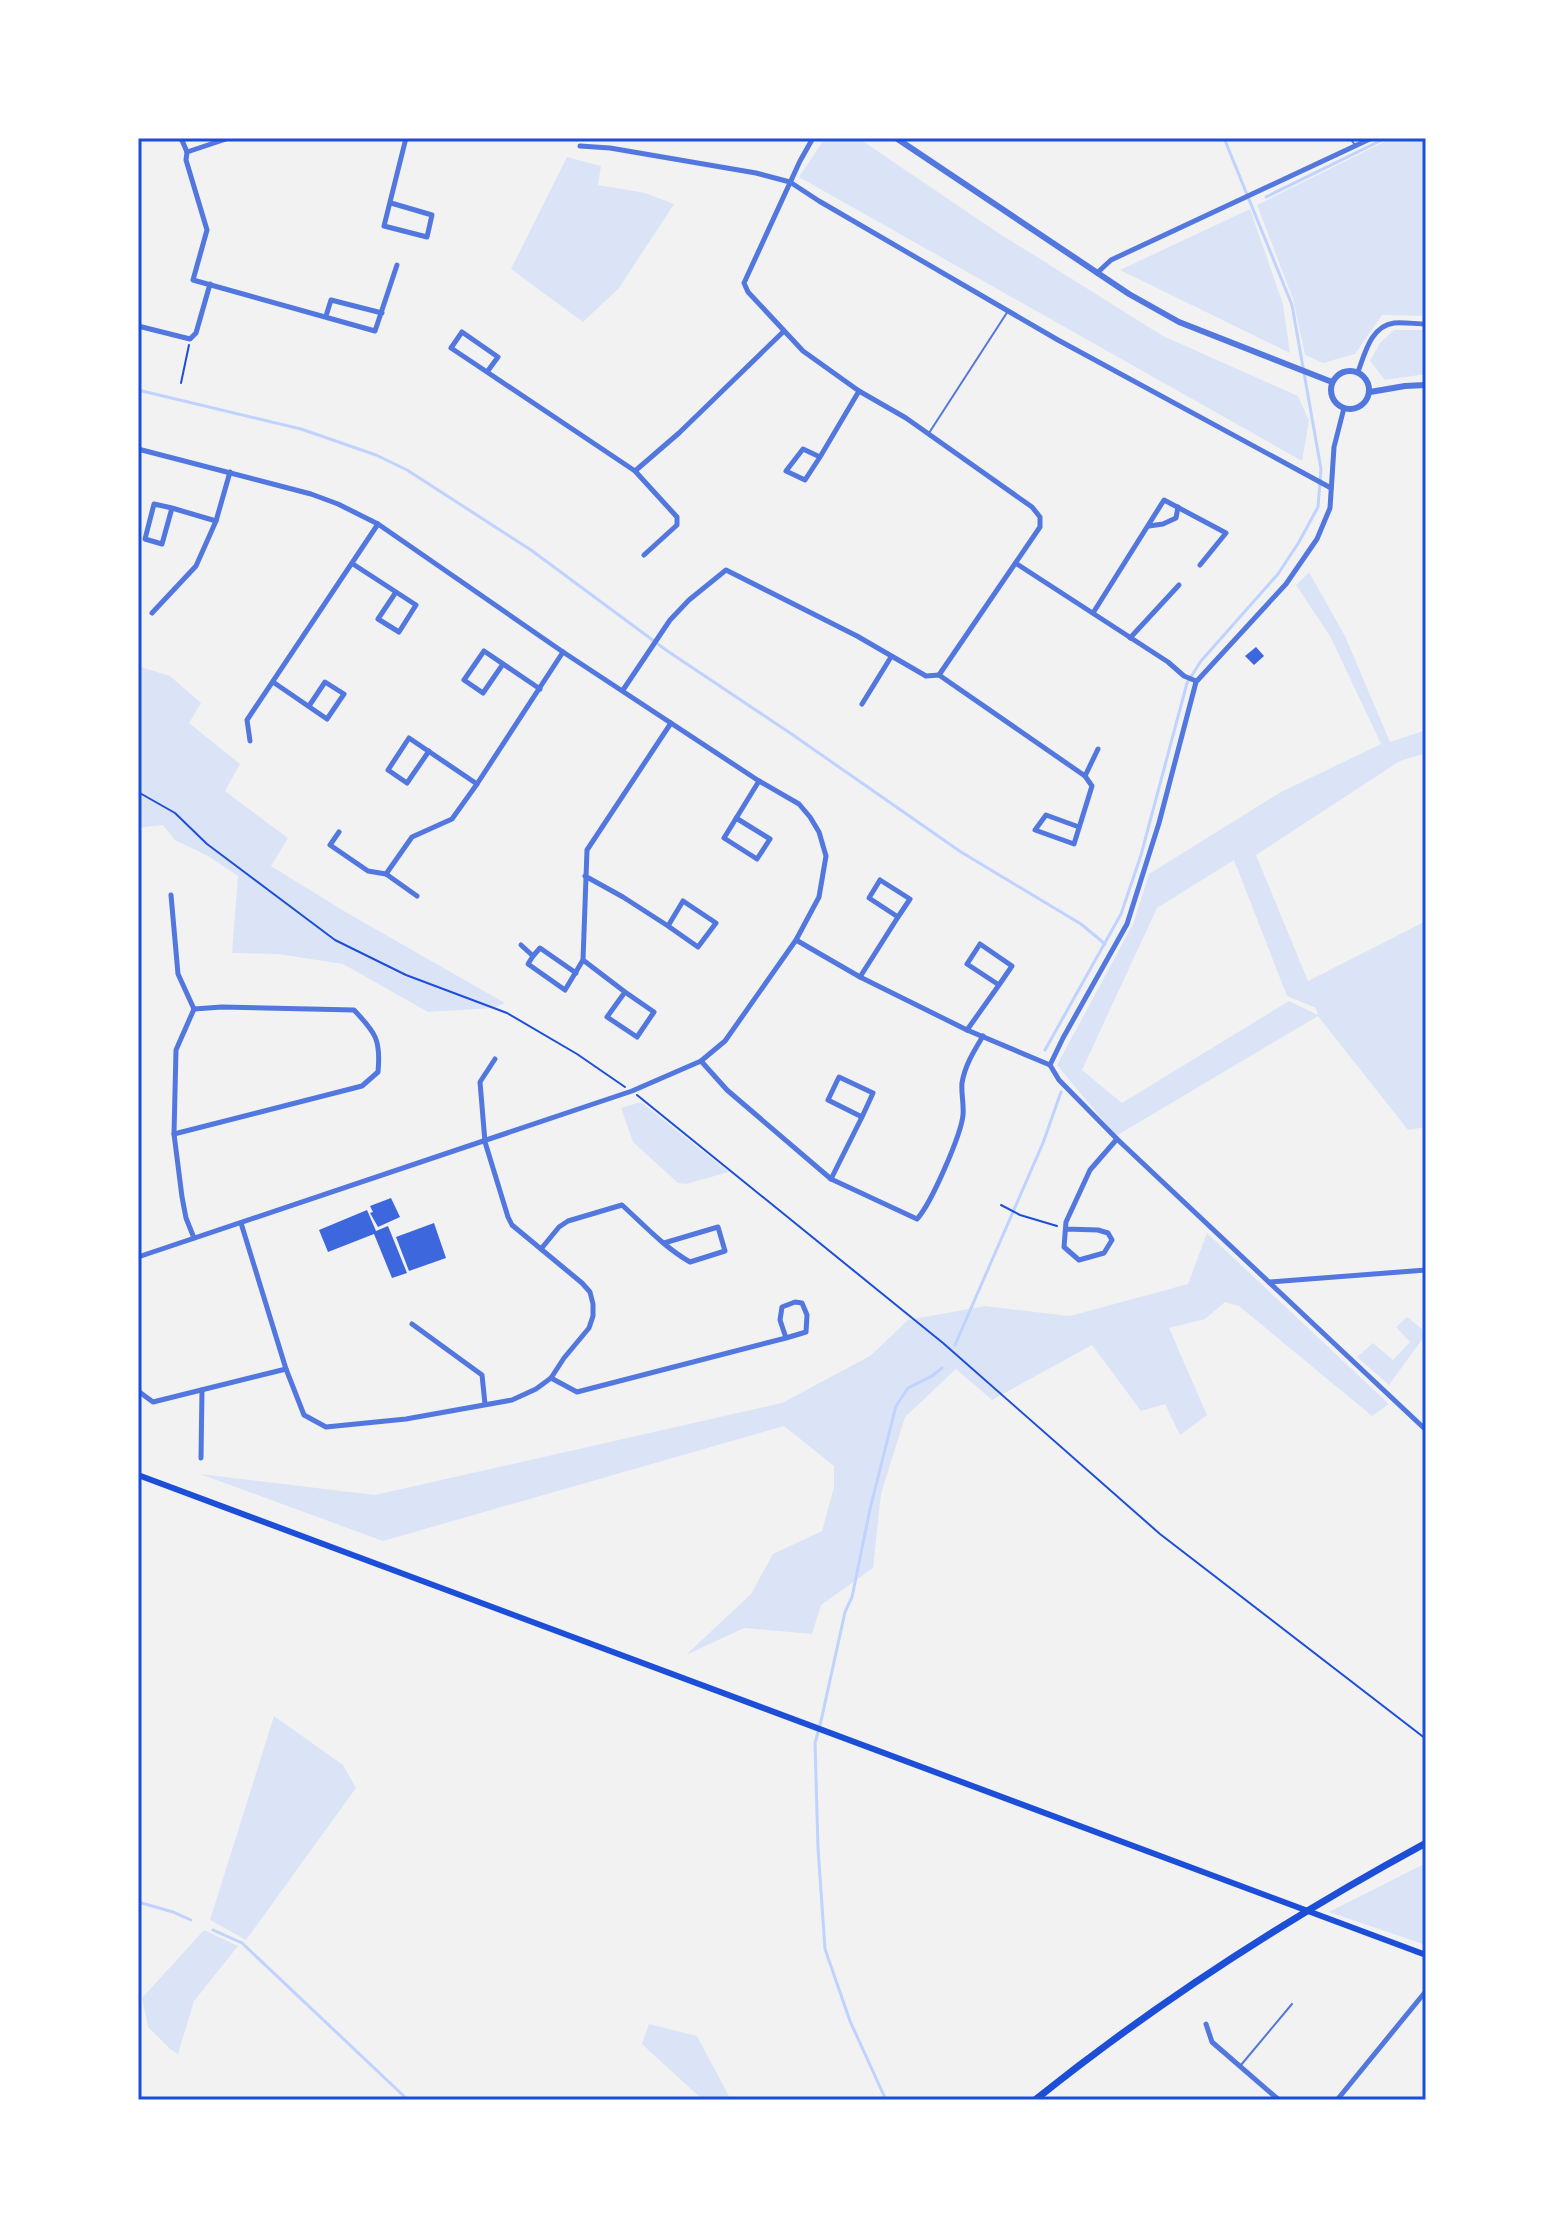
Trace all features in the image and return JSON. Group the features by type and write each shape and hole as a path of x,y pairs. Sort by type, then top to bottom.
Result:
{"main road":[{"path":"138,1475 1426,1955"},
{"path":"1035,2100 1211,1970 1426,1843"}],"street":[{"path":"181,138 207,230 193,280 375,331 397,265"},
{"path":"187,152 229,138"},
{"path":"391,203 432,215 427,237 384,226 406,138"},
{"path":"813,138 744,283 748,292 803,351 859,391 906,418 1032,507 1040,517 1040,527 1017,564 939,675"},
{"path":"896,138 1097,273 1179,322 1332,382"},
{"path":"1097,273 1111,260 1372,138"},
{"path":"580,146 610,148 756,173 790,182 1009,311 1329,487"},
{"path":"138,326 190,339 196,333 210,284"},
{"path":"326,316 331,300 382,313"},
{"path":"1358,372 1372,338 1380,328 1394,323 1426,324"},
{"path":"635,471 670,442 784,331"},
{"path":"487,372 498,357 462,332 451,348 635,471 677,517 677,525 644,555"},
{"path":"1343,372 1358,372 1369,384 1367,400 1353,409 1344,408 1335,402 1331,393 1332,382 1343,372"},
{"path":"1370,392 1426,385"},
{"path":"820,457 803,449 786,471 805,480 820,457 859,391"},
{"path":"1050,1065 1127,924 1152,847 1195,681 1286,584 1317,539 1330,508 1334,447 1344,408"},
{"path":"138,449 311,494 378,524 563,652 799,804 819,832 826,856 819,897 796,940 725,1041 701,1061 632,1091 138,1257"},
{"path":"152,613 196,566 216,521 230,472"},
{"path":"1093,613 1164,500 1226,533 1200,565"},
{"path":"172,508 162,544 145,539 154,504 172,508 216,521"},
{"path":"1148,526 1176,518 1178,507"},
{"path":"250,741 247,720 378,524"},
{"path":"353,564 416,605 399,632 378,619 396,592"},
{"path":"1017,564 1195,681"},
{"path":"623,690 670,620 726,570 847,630 926,676 939,675 1085,776 1092,786 1074,844 1035,830 1046,815 1079,827"},
{"path":"1130,638 1179,585"},
{"path":"503,664 483,693 464,680 484,651 540,689"},
{"path":"386,874 412,837 452,819 563,652"},
{"path":"862,704 891,657"},
{"path":"273,682 327,719 344,694 325,682 309,706"},
{"path":"576,973 540,948 528,964 565,990 576,973 583,960 587,850 671,723"},
{"path":"429,751 407,783 388,770 409,738 429,751 477,784"},
{"path":"1085,776 1098,749"},
{"path":"736,818 770,839 757,859 724,838 736,818 759,781"},
{"path":"339,832 330,845 368,871 386,874 417,896"},
{"path":"585,876 623,897 698,947 716,923 683,901 668,926"},
{"path":"860,977 910,899 880,880 869,898 898,917"},
{"path":"171,895 178,974 194,1009 176,1050 174,1134 186,1218 194,1238"},
{"path":"796,940 860,977 967,1030 1050,1065 1059,1080 1117,1139 1426,1430"},
{"path":"967,1030 999,985 1012,966 980,944 967,964 999,985"},
{"path":"521,945 533,956"},
{"path":"583,960 654,1012 637,1037 607,1017 625,992"},
{"path":"174,1134 362,1086 378,1072 380,1050 372,1028 354,1010 194,1009"},
{"path":"701,1061 727,1090 831,1179 917,1219 942,1174 963,1117 962,1083 968,1062 983,1036"},
{"path":"241,1223 286,1369 304,1415 326,1427 406,1419 512,1400 536,1389 551,1378 589,1328 593,1304 590,1292 582,1283 512,1225 485,1142 480,1082 495,1059"},
{"path":"831,1179 862,1117 873,1093 839,1077 828,1100 862,1117"},
{"path":"1066,1229 1098,1230 1108,1233 1112,1240 1104,1253 1079,1260 1064,1247 1066,1222 1090,1170 1117,1139"},
{"path":"541,1249 568,1221 622,1205 672,1251 690,1262 725,1251 718,1227 664,1243"},
{"path":"1268,1282 1426,1270"},
{"path":"551,1378 577,1392 786,1338 806,1332 807,1315 802,1303 782,1307 780,1320 786,1338"},
{"path":"412,1324 482,1375 485,1404"},
{"path":"138,1391 153,1402 286,1369"},
{"path":"201,1458 202,1390"},
{"path":"1337,2100 1426,1991"},
{"path":"1206,2024 1212,2042 1279,2100"}],"lane":[{"path":"1350,138 1355,146"},
{"path":"928,434 1009,311"},
{"path":"1240,2066 1292,2004"}],"path":[{"path":"181,383 190,339"},
{"path":"138,792 175,813 207,844 335,940 406,975 507,1013 632,1091 952,1350 1160,1534 1426,1739"},
{"path":"1001,1205 1020,1215 1066,1229"}],"shaded area":[{"path":"825,138 858,138 997,232 1163,336 1298,396 1309,421 1302,461 799,177"},
{"path":"1392,138 1426,138 1426,316 1382,315 1355,354 1323,363 1305,355 1293,299 1257,205"},
{"path":"567,157 601,166 598,185 645,193 674,204 619,288 583,322 511,269"},
{"path":"1250,209 1283,304 1290,353 1120,270"},
{"path":"1394,330 1426,330 1426,374 1385,380 1370,361 1380,343"},
{"path":"1309,572 1345,636 1390,742 1426,730 1426,753 1400,761 1256,855 1308,981 1426,921 1426,1127 1408,1130 1318,1016 1116,1136 1057,1065 1133,924 1149,874 1281,792 1381,744 1330,636 1296,585","holes":["1234,860 1287,996 1316,1008 1318,1015 1289,1001 1122,1103 1082,1070 1157,908"]},
{"path":"138,666 170,676 201,703 189,723 240,764 225,791 288,838 271,866 505,1003 494,1008 428,1012 343,964 278,954 232,953 238,876 208,856 175,840 163,825 138,828"},
{"path":"641,1102 729,1172 686,1184 678,1183 633,1142 621,1108"},
{"path":"1207,1233 1389,1404 1372,1416 1239,1306 1225,1302 1205,1319 1169,1328 1207,1415 1180,1435 1165,1404 1141,1411 1092,1345 992,1400 956,1369 905,1417 881,1494 873,1568 821,1605 812,1634 744,1628 686,1655 751,1594 773,1554 822,1531 834,1487 834,1466 784,1426 383,1541 200,1474 375,1495 782,1403 870,1356 908,1320 985,1306 1070,1316 1188,1284"},
{"path":"1407,1317 1426,1334 1389,1385 1357,1357 1373,1343 1393,1360 1410,1342 1396,1327"},
{"path":"274,1716 343,1765 356,1788 246,1940 210,1920"},
{"path":"1426,1863 1426,1945 1329,1912"},
{"path":"204,1930 238,1946 194,2001 178,2054 148,2027 142,1998"},
{"path":"649,2024 697,2036 731,2100 703,2100 642,2044"}],"building":[{"path":"1256,647 1264,656 1254,665 1245,656"},
{"path":"391,1198 400,1217 378,1227 370,1213 373,1212 370,1206"},
{"path":"367,1210 376,1231 388,1226 407,1273 392,1278 374,1234 328,1252 319,1230"},
{"path":"434,1223 446,1258 409,1271 396,1237"}],"waterway":[{"path":"1045,1050 1121,914 1141,855 1187,683 1201,661 1278,574 1318,507 1321,469 1292,305 1224,138"},
{"path":"1266,197 1386,138"},
{"path":"138,390 301,429 376,455 407,470 531,550 666,650 961,852 1081,924 1105,944"},
{"path":"955,1345 1043,1143 1061,1092"},
{"path":"886,2100 850,2021 825,1949 815,1743 896,1406 908,1388 942,1368"},
{"path":"138,1902 191,1920"},
{"path":"213,1930 242,1943 408,2100"}]}
